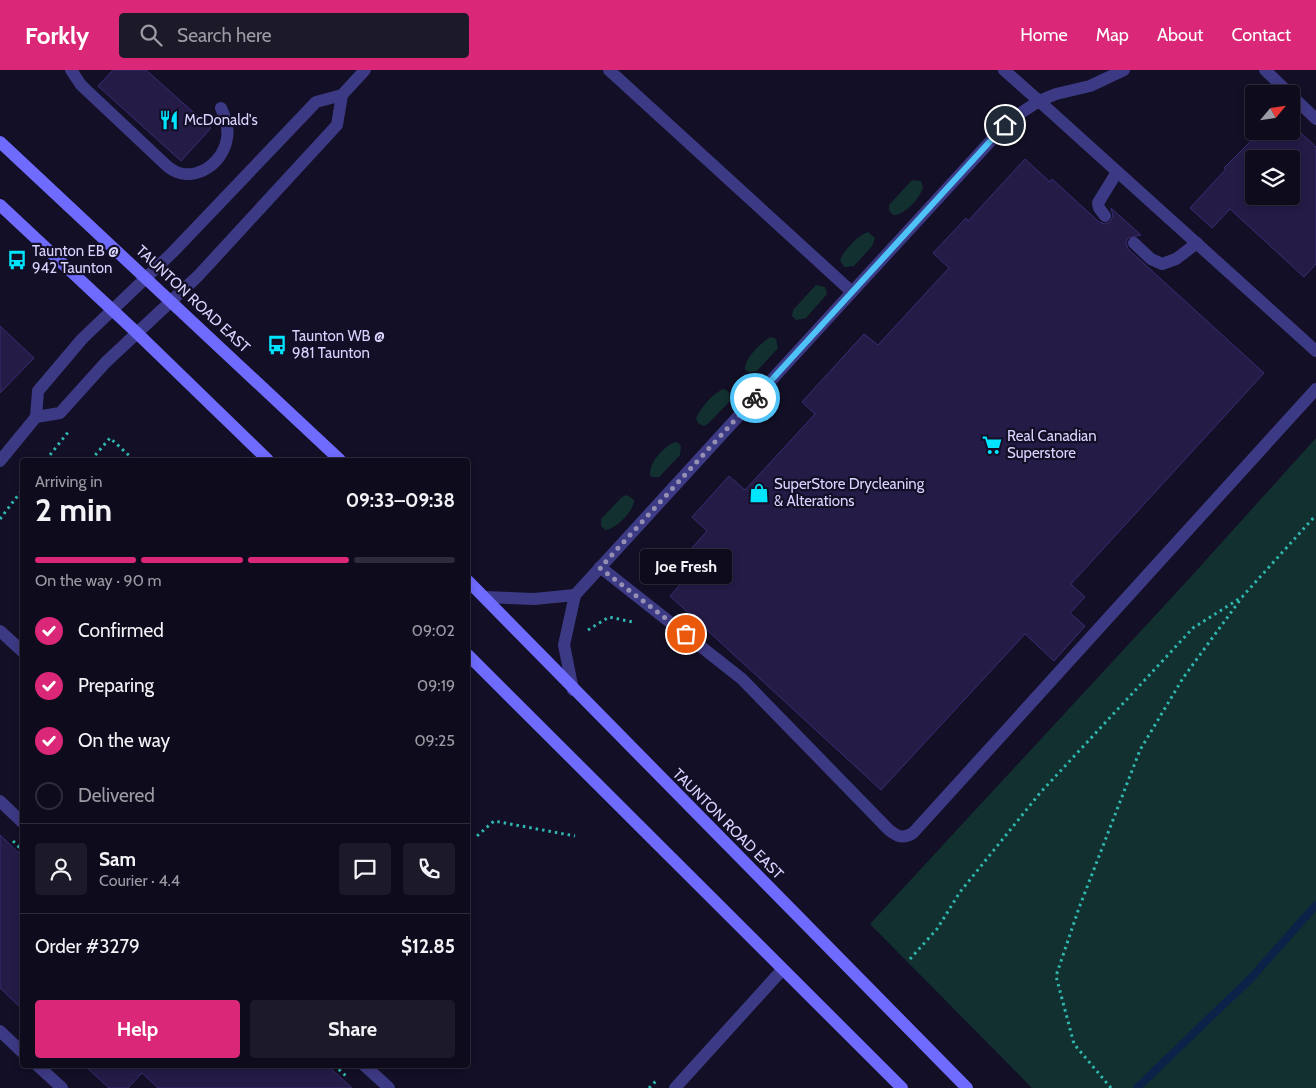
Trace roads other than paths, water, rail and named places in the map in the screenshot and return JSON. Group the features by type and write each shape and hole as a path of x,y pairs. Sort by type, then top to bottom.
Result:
{"main road":[{"name":"TAUNTON ROAD EAST","path":"0,142 147,277 338,458"},
{"path":"0,205 137,333 266,458"},
{"name":"TAUNTON ROAD EAST","path":"470,583 573,690 967,1088"},
{"path":"470,657 902,1088"}],"lane":[{"path":"71,70 81,85 167,166 178,174 191,175 203,171 220,155 228,135 222,108"},
{"path":"0,461 36,417 38,391 82,339 147,277 316,102 342,95 365,70"},
{"path":"608,70 852,292"},
{"path":"1004,70 1316,350"},
{"path":"573,690 564,645 574,595 1010,120 1039,101 1056,94 1090,86 1124,70"},
{"path":"1264,70 1280,85"},
{"path":"36,417 60,413 106,362 205,268 337,125 342,95"},
{"path":"1300,104 1316,119"},
{"path":"1105,216 1098,203 1117,172"},
{"path":"1134,243 1151,258 1162,264 1176,259 1197,244"},
{"path":"600,568 742,679 889,830 900,837 906,837 913,833 1316,389"},
{"path":"484,597 534,599 574,595"},
{"path":"0,631 20,649"},
{"path":"0,801 20,820"},
{"path":"675,1088 782,970"},
{"path":"0,1032 20,1050"},
{"path":"39,1068 62,1088"},
{"path":"367,1068 389,1088"}],"waterway":[{"path":"1137,1088 1251,978 1316,905"}],"place":[{"name":"McDonald's","path":"169,120"},
{"name":"Taunton EB @ 942 Taunton","path":"17,260"},
{"name":"Taunton WB @ 981 Taunton","path":"277,345"},
{"name":"Real Canadian Superstore","path":"992,445"},
{"name":"SuperStore Drycleaning & Alterations","path":"759,493"},
{"name":"Joe Fresh","path":"686,634"}]}
